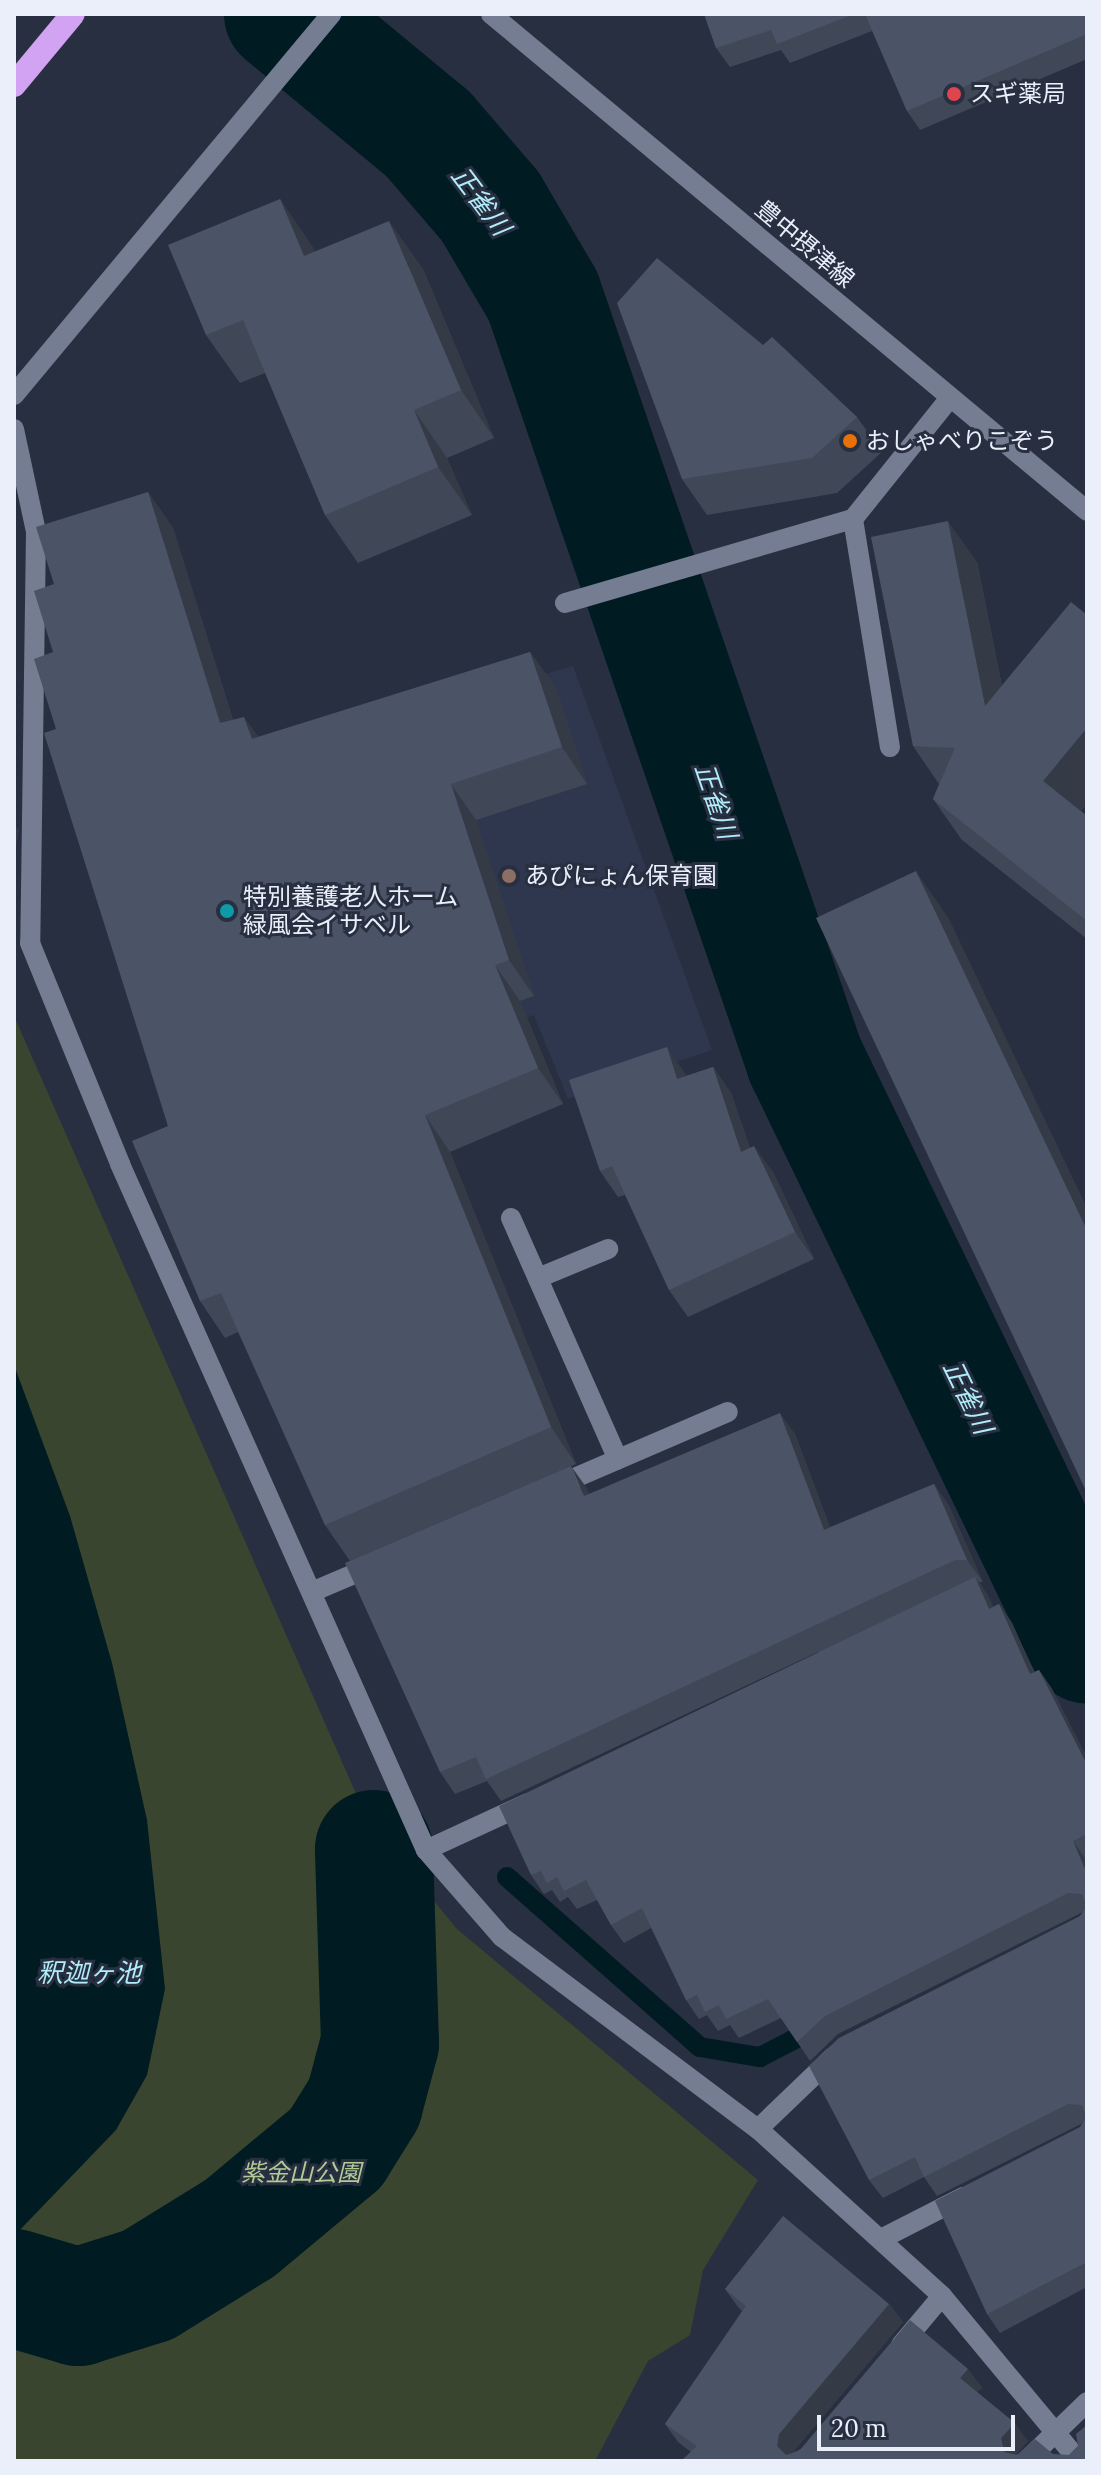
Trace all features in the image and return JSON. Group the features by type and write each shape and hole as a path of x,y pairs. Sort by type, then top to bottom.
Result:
{"highway":[{"path":"14,85 73,14"}],"street":[{"path":"14,395 332,14"},
{"name":"豊中摂津線","path":"491,14 1087,511"},
{"path":"565,603 853,519 949,399"},
{"path":"14,429 36,532 30,943 120,1164 314,1591 426,1850 502,1937 758,2129 942,2296 1079,2461"},
{"path":"853,519 890,747"},
{"path":"511,1218 618,1459"},
{"path":"538,1278 608,1249"},
{"path":"531,1497 728,1412"},
{"path":"314,1591 401,1553"},
{"path":"426,1850 542,1796"},
{"path":"758,2129 858,2039"},
{"path":"881,2239 991,2183"},
{"path":"882,2367 942,2296"},
{"path":"1026,2461 1052,2431 1087,2402"}],"shaded area":[{"name":"あぴにょん保育園","path":"573,666 712,1050 568,1099 534,1015 426,1052 325,737"}],"green space":[{"name":"紫金山公園","path":"14,1016 368,1821 457,1929 758,2180 703,2270 690,2335 648,2361 595,2461 14,2461"}],"water":[{"name":"釈迦ヶ池","path":"14,1365 70,1516 112,1663 147,1820 165,1989 147,2075 116,2130 14,2236"}],"building":[{"path":"704,14 854,14 777,44 771,30 716,48"},
{"name":"スギ薬局","path":"865,14 1087,14 1087,34 907,111"},
{"path":"280,199 304,256 389,221 461,390 414,410 438,467 325,515 243,320 206,335 168,245"},
{"path":"657,258 763,345 772,337 857,417 812,458 682,479 617,303"},
{"path":"148,492 220,723 244,717 252,739 530,652 562,747 451,784 509,960 495,965 538,1068 425,1115 551,1427 325,1525 221,1293 200,1301 132,1141 168,1126 44,733 56,729 34,659 53,652 34,591 54,584 36,527"},
{"path":"948,521 985,706 1071,602 1087,615 1087,728 1043,781 1087,816 1087,921 933,799 955,748 913,746 871,537"},
{"path":"916,871 1087,1230 1087,1493 816,918"},
{"path":"667,1047 677,1079 713,1067 741,1152 754,1146 795,1232 669,1290 612,1166 600,1171 569,1080"},
{"path":"780,1413 824,1530 934,1484 967,1560 955,1560 486,1779 476,1757 440,1772 345,1563 571,1466 584,1496"},
{"path":"975,1577 989,1609 999,1604 1030,1674 1039,1670 1087,1765 1087,1834 1073,1841 1087,1874 1087,1906 1082,1894 1068,1893 825,2016 797,2042 768,1999 726,2019 719,2005 705,2012 697,1995 686,2000 642,1908 611,1925 586,1880 564,1891 557,1877 547,1883 541,1871 531,1875 499,1806"},
{"path":"1087,1906 1087,2117 1082,2105 1068,2104 924,2177 915,2157 869,2180 809,2066 839,2038 1080,1916"},
{"path":"1087,2117 1087,2262 987,2314 935,2201 1080,2127"},
{"path":"783,2216 889,2304 779,2434 777,2446 786,2455 799,2451 910,2320 968,2369 960,2378 1015,2423 1001,2438 1004,2452 1017,2455 1035,2439 1053,2454 1069,2455 1078,2446 1076,2434 1087,2425 1087,2461 681,2461 697,2446 665,2424 746,2306 725,2289"}],"waterway":[{"name":"正雀川","path":"283,14 428,134 490,206 543,296 805,1060 1087,1644"},
{"path":"14,2288 78,2307 148,2285 240,2228 336,2148 364,2103 380,2043 374,1849"},
{"path":"507,1877 700,2047 760,2057 818,2027"}],"place":[{"name":"スギ薬局","path":"954,94"},
{"name":"おしゃべりこぞう","path":"850,441"},
{"name":"あぴにょん保育園","path":"509,876"},
{"name":"特別養護老人ホーム 緑風会イサベル","path":"227,911"}]}
